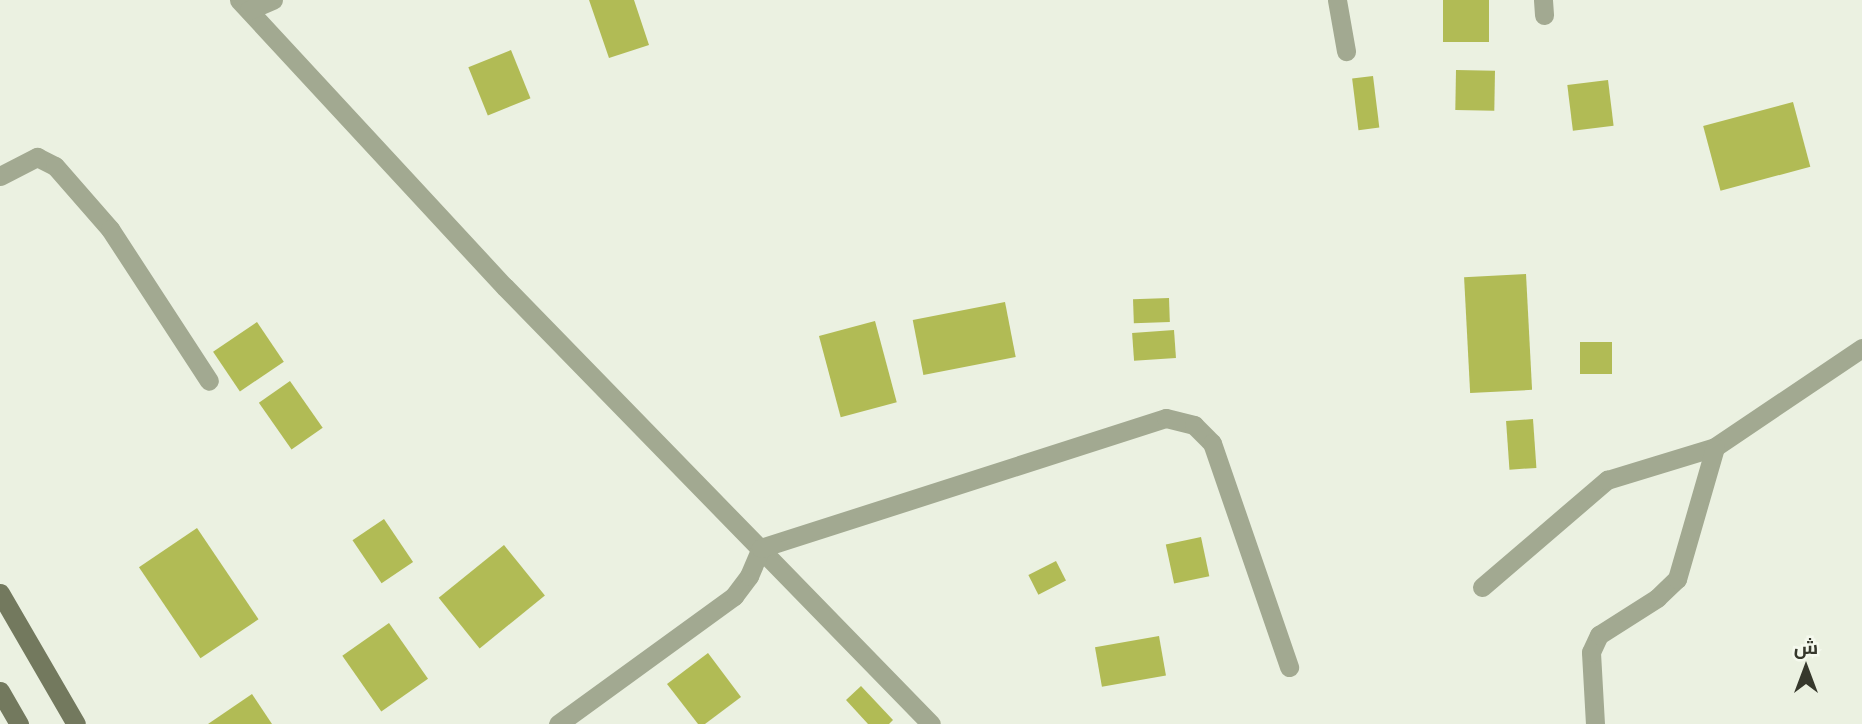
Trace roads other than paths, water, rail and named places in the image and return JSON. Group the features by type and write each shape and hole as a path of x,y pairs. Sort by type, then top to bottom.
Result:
{"main road":[{"path":"0,593 76,724"},
{"path":"0,691 19,724"}],"street":[{"path":"244,5 273,0"},
{"path":"1337,0 1346,51"},
{"path":"244,5 505,287 931,724"},
{"path":"0,176 17,163 37,158 55,166 110,229 209,381"},
{"path":"1482,587 1607,480 1715,447 1858,358"},
{"path":"558,724 734,596 749,576 761,548 1166,418 1195,425 1212,443 1289,667"},
{"path":"1595,724 1591,652 1595,643 1616,620 1657,598 1677,579 1715,447"}]}
